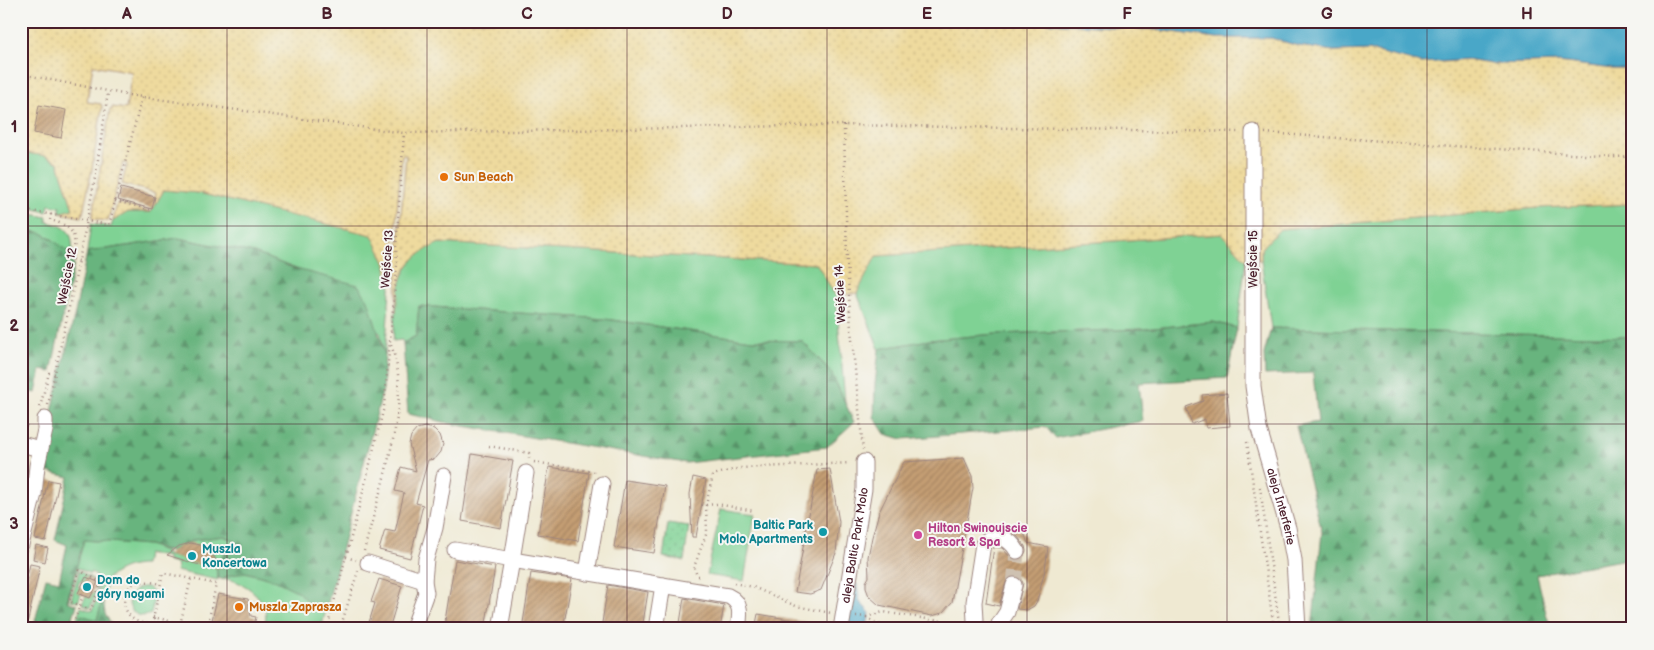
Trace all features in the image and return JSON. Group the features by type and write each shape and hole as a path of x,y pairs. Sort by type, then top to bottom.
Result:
{"street":[{"name":"Wejście 15","path":"1253,132 1253,386"},
{"name":"aleja Interferie","path":"1253,386 1259,429 1288,528 1294,560 1298,629"},
{"path":"21,545 34,494 44,430 42,415"},
{"path":"22,436 40,449"},
{"name":"aleja Baltic Park Molo","path":"842,622 864,489 864,462"},
{"path":"500,629 526,474"},
{"path":"413,629 426,593 424,581 426,558 435,528 444,476"},
{"path":"587,573 601,478"},
{"path":"972,625 982,544 991,537 1000,538 1012,542 1017,551"},
{"path":"455,550 728,596 735,599 739,605 738,629"},
{"path":"363,561 424,581"},
{"path":"656,629 663,585"},
{"path":"972,625 979,618 990,618 1000,626 1007,612 1014,585"}],"path":[{"path":"21,74 142,97 404,133 844,125 1253,132 1614,157 1633,156"},
{"name":"Wejście 12","path":"42,415 56,374 102,136 108,91"},
{"path":"21,209 109,225 142,97"},
{"name":"Wejście 14","path":"844,125 847,261 851,329 864,462"},
{"name":"Wejście 13","path":"327,629 384,407 404,133"},
{"path":"115,201 152,210"},
{"path":"51,214 50,220 61,223 71,230 75,248 72,260 79,261"},
{"path":"340,629 363,561 395,434 400,404 396,356 389,341"},
{"path":"42,415 42,400 49,373 56,374"},
{"path":"35,399 42,400"},
{"path":"22,436 26,426"},
{"path":"1247,435 1274,629"},
{"path":"489,446 529,453 528,460 601,478"},
{"path":"705,578 697,576 694,567 707,532 706,505 713,475 740,468 842,463"},
{"path":"1260,484 1280,629"},
{"path":"706,505 717,504 754,511"},
{"path":"78,570 92,575 101,582 91,610 80,605 70,601 78,570"},
{"path":"160,584 147,582 133,584 128,589 123,600 127,612 133,619 152,627 163,573 216,584 207,629"},
{"path":"179,629 191,578"},
{"path":"730,582 753,587 796,606 842,622 883,612 947,622 952,629"},
{"path":"72,629 83,595"},
{"path":"154,617 203,629"},
{"path":"154,617 160,629"},
{"path":"866,617 882,626 900,629"}],"green space":[{"path":"21,152 46,156 58,163 73,209 60,213 60,207 49,205 47,212 21,206"},
{"path":"164,190 199,193 373,235 386,264 387,276 391,277 385,355 380,333 296,269 254,253 178,238 87,252 91,224 111,227 113,221 128,212 151,212"},
{"path":"1633,204 1633,337 1271,328 1261,249 1280,229 1537,208"},
{"path":"21,212 47,217 47,222 68,231 72,240 72,253 43,234 21,230"},
{"path":"21,230 34,231 49,237 72,253 70,255 70,262 74,264 51,372 41,370 36,393 27,391 22,413"},
{"path":"1223,234 1246,260 1237,328 1213,322 1144,329 996,334 929,340 879,349 857,293 876,256"},
{"path":"178,238 254,253 296,269 358,285 368,300 385,355 383,389 326,610 312,606 297,591 272,579 245,572 225,577 224,580 218,578 216,567 222,568 223,565 218,562 235,541 224,536 193,540 170,552 149,545 84,540 67,601 77,605 69,629 40,629 41,623 35,621 46,578 59,581 67,545 55,540 69,477 48,472 45,474 44,471 56,422 50,420 87,252"},
{"path":"439,243 817,264 836,296 845,402 831,372 802,341 752,340 605,319 419,306 416,336 403,343 402,340 393,341 398,292 406,270 422,251"},
{"path":"419,306 605,319 752,340 802,341 831,372 854,422 827,447 686,463 457,425 408,414 403,343 416,336"},
{"path":"1213,322 1237,328 1227,378 1139,383 1143,421 1055,438 1046,427 902,439 885,434 874,417 879,349 929,340 996,334 1144,329"},
{"path":"1271,328 1633,337 1633,558 1537,575 1551,629 1312,629 1322,532 1296,426 1318,422 1313,373 1265,375 1264,354"},
{"path":"721,509 755,514 744,581 707,575"},
{"path":"668,523 689,526 684,561 663,557"},
{"path":"223,536 235,541 218,562 202,546 187,544 193,540"},
{"path":"84,540 149,545 166,552 166,555 216,567 218,580 176,571 178,564 167,562 167,557 147,554 145,565 126,568 109,577 97,620 82,616 76,629 73,629 81,607 92,611 102,581 91,572 90,574 78,568 67,601"},
{"path":"79,571 100,583 90,608 82,604 86,596 90,598 92,593 95,594 97,582 86,577 83,582 80,581 78,586 80,588 78,593 81,594 78,602 71,600"},
{"path":"245,572 285,584 297,591 312,604 326,610 321,629 253,629 255,620 265,622 264,606 260,599 248,588 225,577"},
{"path":"141,587 147,587 155,593 151,614 144,616 133,612 129,601 134,591"},
{"path":"103,598 105,614 114,629 76,629 81,615 97,620"}],"sand":[{"path":"21,21 754,21 774,24 826,26 882,21 1019,21 1158,30 1217,38 1271,38 1299,46 1334,51 1369,50 1444,62 1467,60 1492,64 1559,62 1613,69 1633,69 1633,204 1537,208 1280,229 1261,249 1261,260 1246,260 1222,234 876,256 857,293 836,296 817,264 439,243 418,256 406,270 399,288 396,312 397,264 406,155 402,155 391,277 387,276 386,264 372,235 199,193 164,190 151,212 156,193 122,184 127,164 123,163 108,221 92,219 110,109 112,110 112,107 126,109 132,72 93,65 87,102 101,104 102,108 82,217 60,213 73,209 58,162 46,156 21,152"},
{"path":"117,203 151,212 128,212 113,221"}],"water":[{"path":"754,21 882,21 818,26"},
{"path":"1019,21 1633,21 1633,69 1613,69 1559,62 1492,64 1467,60 1421,63 1369,50 1334,51 1299,46 1271,38 1217,38 1158,30"},
{"path":"855,584 857,584 860,602 870,613 867,625 859,629 847,629"}],"building":[{"path":"39,105 66,110 61,138 34,133"},
{"path":"121,188 155,197 152,209 118,200"},
{"path":"1227,393 1230,426 1206,428 1205,419 1192,424 1186,407 1203,401 1202,395"},
{"path":"425,427 434,429 440,435 443,444 441,452 435,459 428,460 416,503 423,505 410,558 379,550 385,530 395,532 404,493 395,491 401,467 416,471 409,444 411,436 417,429"},
{"path":"472,454 513,461 501,528 462,521"},
{"name":"Hilton Swinoujscie Resort & Spa","path":"964,458 972,476 973,488 952,602 942,613 932,616 879,605 869,596 866,588 866,582 869,577 868,557 879,512 904,462"},
{"path":"549,467 589,473 578,541 538,534"},
{"name":"Baltic Park Molo Apartments","path":"830,469 839,522 836,553 821,590 810,594 795,592 817,470"},
{"path":"693,477 706,480 696,537 692,537 690,494"},
{"path":"48,480 59,482 46,541 35,539"},
{"path":"625,480 665,486 654,553 614,547"},
{"path":"1001,526 1015,527 1024,533 1028,543 1048,547 1045,570 1037,601 1034,606 1027,610 1017,609 1023,583 1016,576 1011,576 1007,579 999,606 986,603 994,547 1002,548 1012,559 1017,560 1023,558 1026,551 1025,546 1017,536 1001,528"},
{"name":"Muszla Koncertowa","path":"191,543 209,549 221,568 196,564 167,555 179,546"},
{"path":"36,545 48,548 45,562 33,559"},
{"path":"455,560 495,567 485,629 444,627"},
{"path":"30,564 40,566 26,629 21,629 21,604"},
{"path":"531,573 572,579 563,629 522,629"},
{"name":"Dom do góry nogami","path":"86,577 98,582 90,598 78,593"},
{"path":"379,579 402,586 389,629 367,629 375,603 371,602"},
{"path":"608,585 648,592 642,629 601,629"},
{"name":"Muszla Zaprasza","path":"218,594 248,599 251,616 256,617 253,629 210,629"},
{"path":"684,598 724,605 720,629 679,629"},
{"path":"758,614 811,623 810,629 755,629"}],"tunnel":[{"path":"1014,585 1017,551"}],"place":[{"name":"Sun Beach","path":"444,177"},
{"name":"Baltic Park Molo Apartments","path":"823,532"},
{"name":"Hilton Swinoujscie Resort & Spa","path":"918,535"},
{"name":"Muszla Koncertowa","path":"192,556"},
{"name":"Dom do góry nogami","path":"87,587"},
{"name":"Muszla Zaprasza","path":"239,607"}]}
